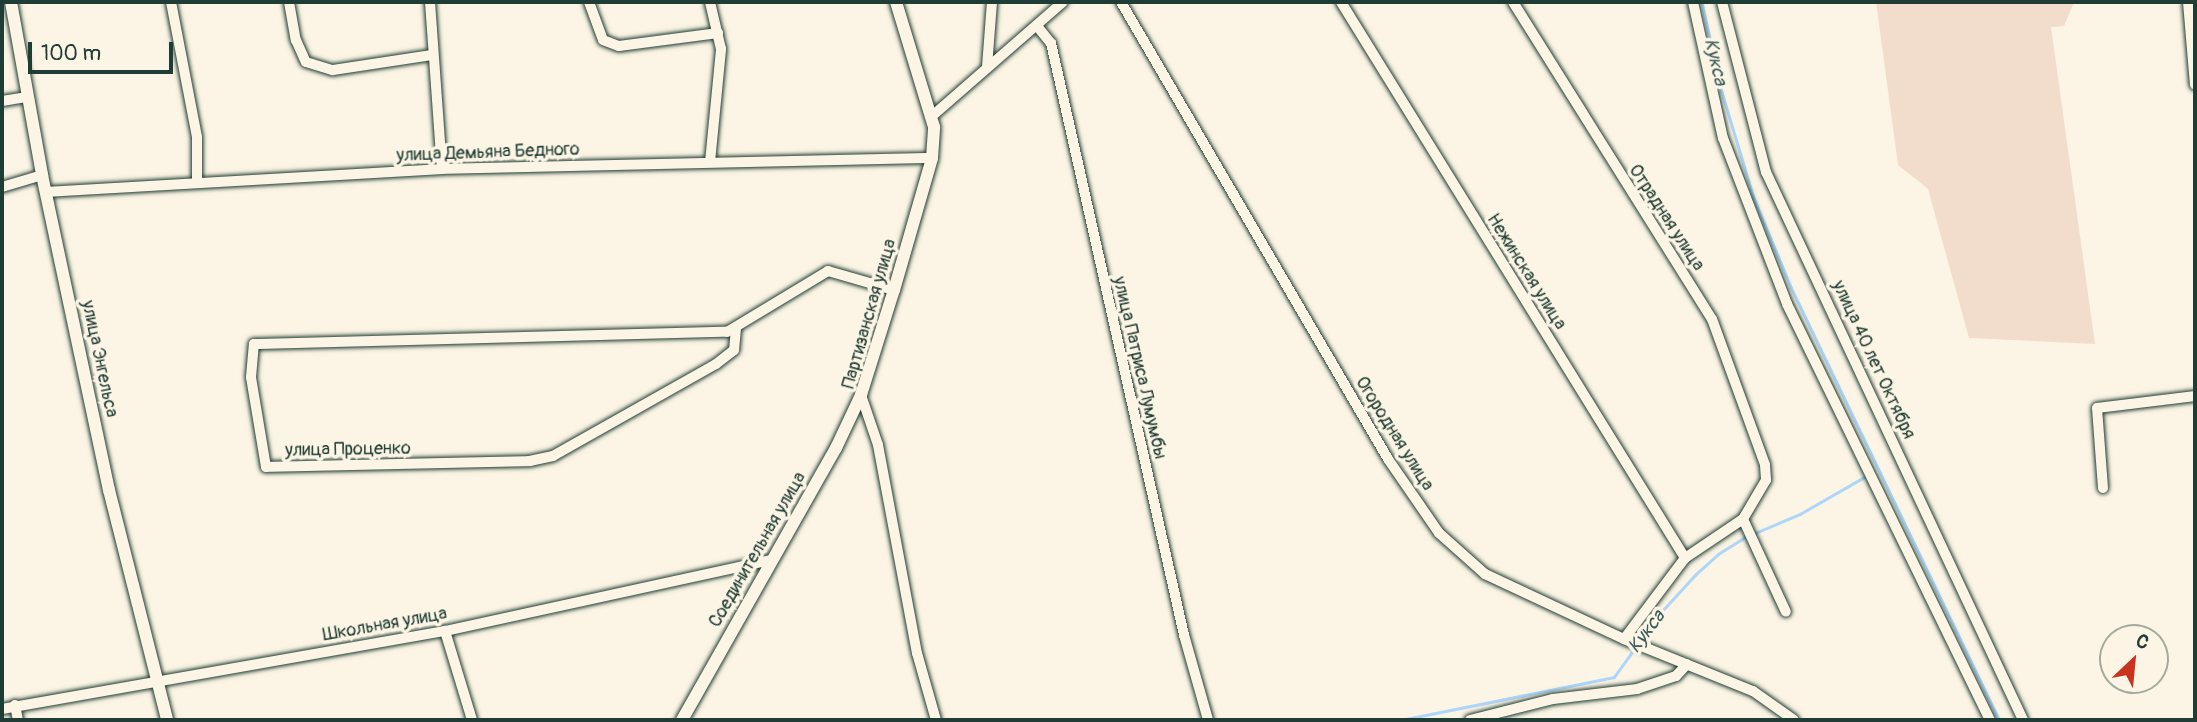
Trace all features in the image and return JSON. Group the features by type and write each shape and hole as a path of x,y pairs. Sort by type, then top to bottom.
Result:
{"street":[{"name":"улица Энгельса","path":"11,2 42,175 109,490 159,678 167,720"},
{"path":"171,2 197,137 197,183"},
{"path":"289,2 296,40 306,62 333,70 432,55"},
{"path":"430,2 432,55 443,169"},
{"path":"589,2 603,40 619,46 718,33"},
{"path":"710,2 721,49 710,162"},
{"name":"Партизанская улица","path":"896,2 931,117 932,158 861,395 877,445 918,653 936,720"},
{"path":"987,66 992,2"},
{"path":"931,117 1063,2"},
{"name":"Огородная улица","path":"1121,2 1388,459 1439,533 1485,574 1628,640 1753,691 1794,720"},
{"name":"Нежинская улица","path":"1341,2 1685,558"},
{"name":"Отрадная улица","path":"1513,2 1712,319 1765,465 1766,480 1743,519"},
{"path":"1693,2 1723,138 1787,303 1990,720"},
{"name":"улица 40 лет Октября","path":"1722,2 1766,172 2023,720"},
{"path":"2188,2 2195,85"},
{"name":"улица Патриса Лумумбы","path":"1037,26 1051,43 1162,542 1208,720"},
{"path":"2,100 27,97"},
{"name":"улица Демьяна Бедного","path":"46,192 443,169 932,158"},
{"path":"2,187 42,175"},
{"path":"736,328 753,313 828,271 894,290"},
{"name":"улица Проценко","path":"736,328 734,350 716,364 553,456 530,461 266,467 251,377 254,344 736,328"},
{"name":"Соединительная улица","path":"682,720 861,395"},
{"path":"2103,488 2097,408 2195,396"},
{"path":"1628,640 1685,558 1743,519 1786,612"},
{"name":"Школьная улица","path":"2,709 159,678 445,631 772,560"},
{"path":"445,631 472,720"},
{"path":"1469,720 1553,699 1637,689 1676,676 1687,664"},
{"path":"15,705 18,720"}],"shaded area":[{"path":"1876,2 2074,2 2064,26 2051,27 2095,344 1969,338 1928,189 1898,165"}],"waterway":[{"name":"Кукса","path":"1702,2 1722,92 1754,198 1791,287 1999,720"},
{"name":"Кукса","path":"1753,534 1800,514 1866,476"},
{"name":"Кукса","path":"1401,720 1614,677 1662,611 1695,575 1718,554 1747,536"}]}
